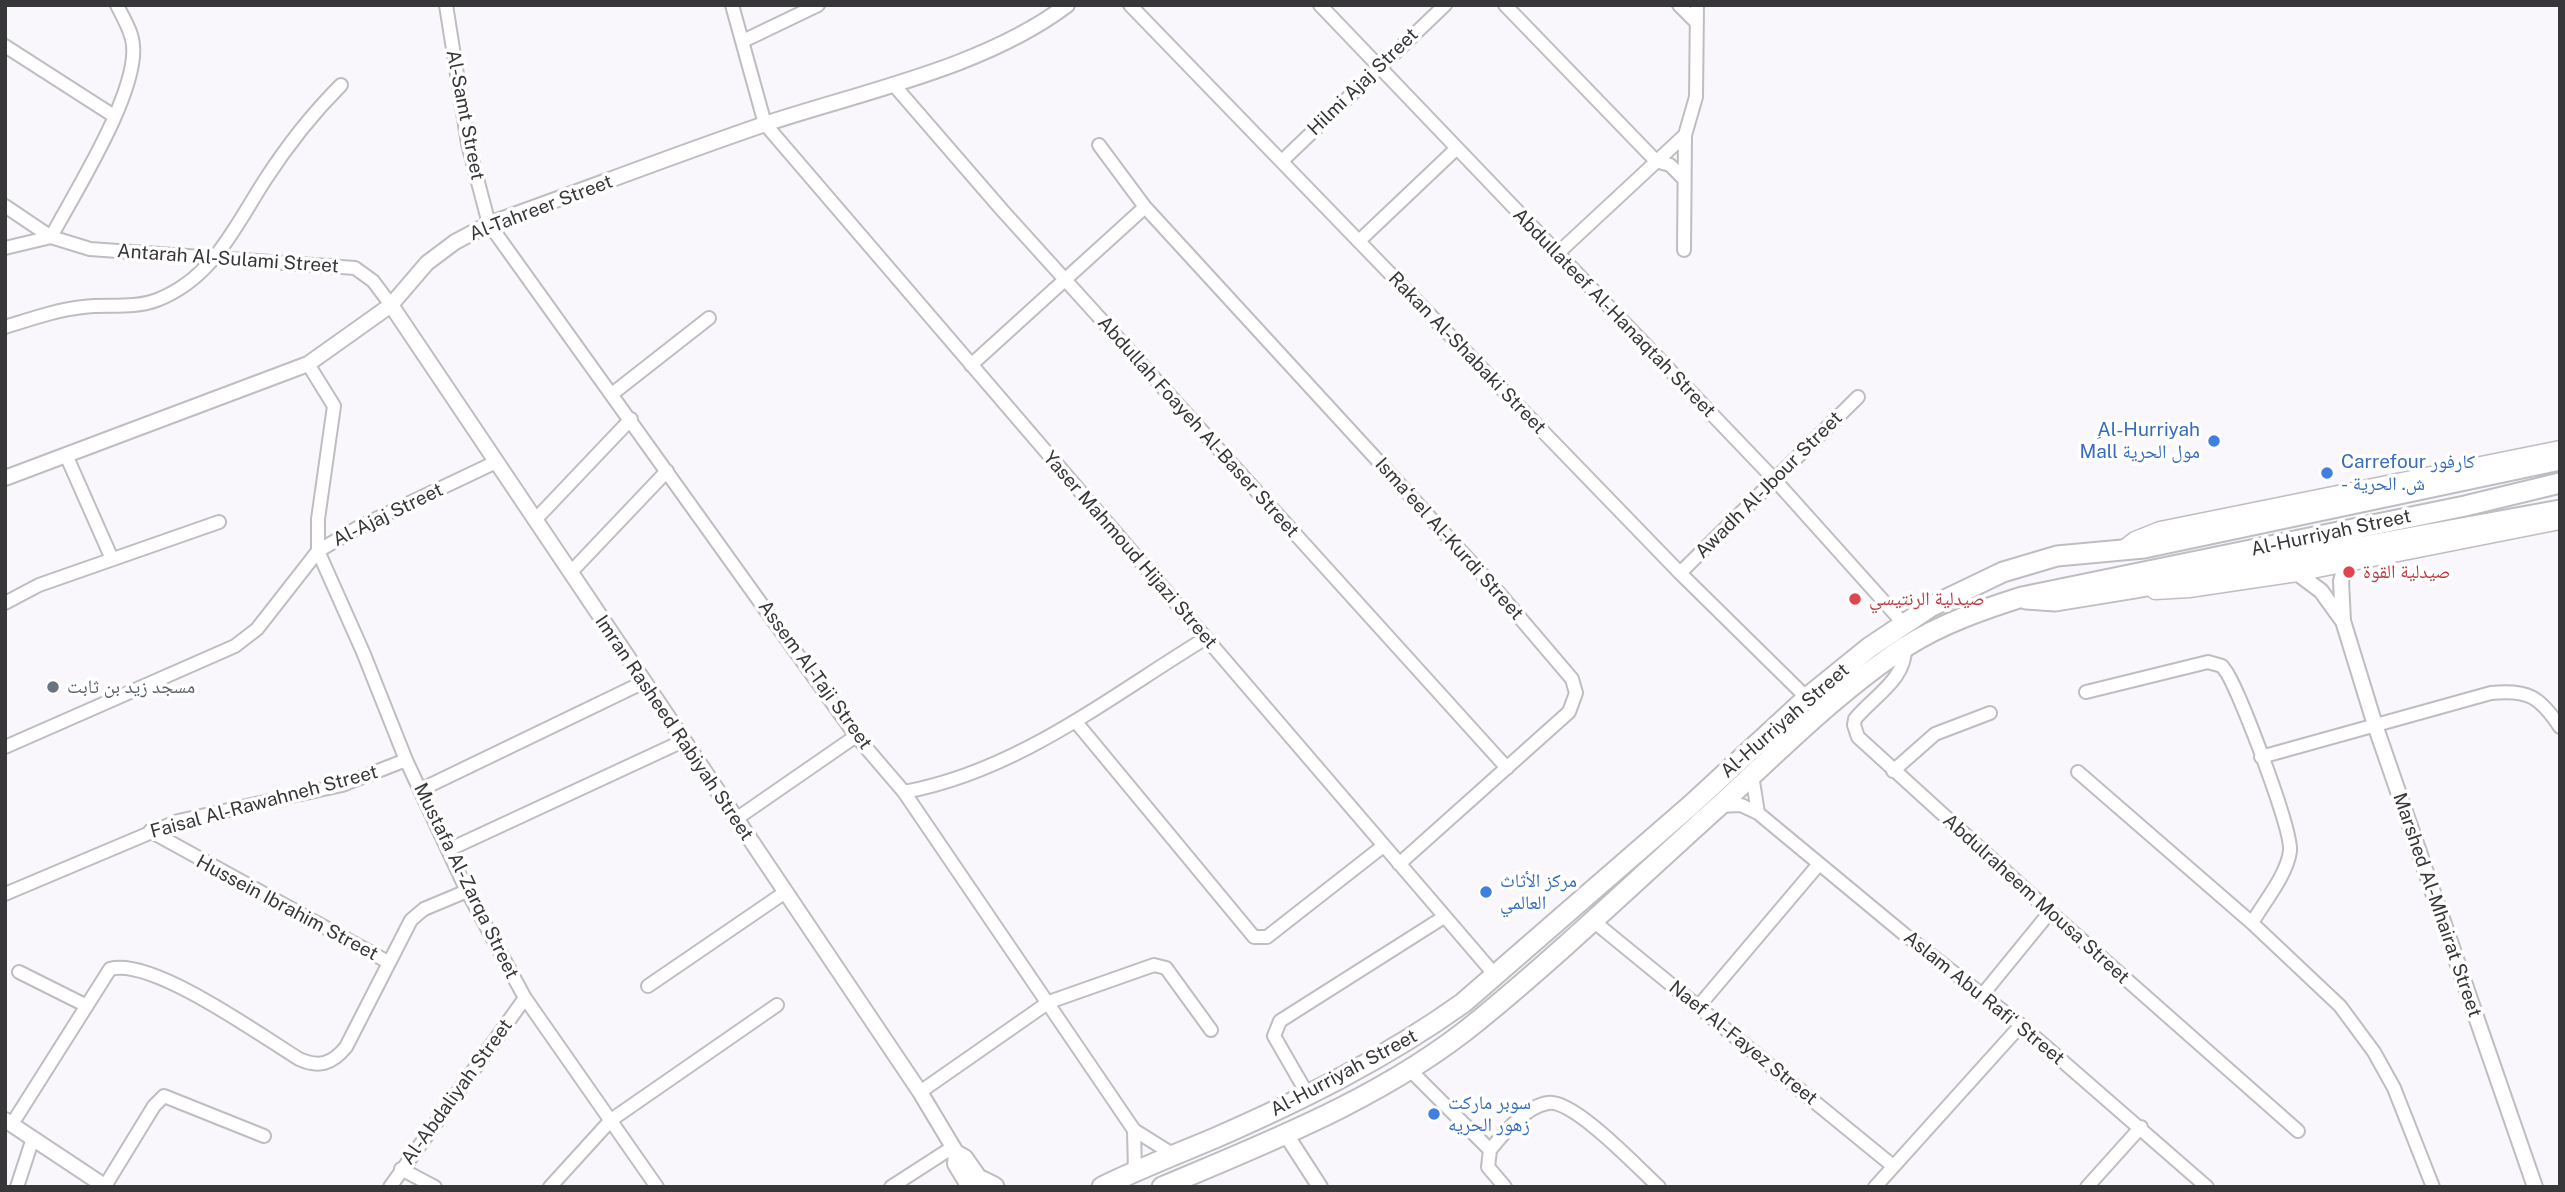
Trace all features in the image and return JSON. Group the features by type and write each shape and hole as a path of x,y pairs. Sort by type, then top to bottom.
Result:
{"main road":[{"path":"2121,551 2135,540 2160,530 2560,449"},
{"name":"Al-Hurriyah Street","path":"1101,1186 1308,1095 1399,1046 1463,1003 1691,804 1807,698 1930,607 2014,568 2057,556 2121,551 2560,460"},
{"name":"Al-Hurriyah Street","path":"1162,1187 1285,1133 1409,1069 1478,1021 1752,775 1905,648 1972,613 2022,597 2465,506 2560,483"},
{"path":"2022,597 2036,601 2055,601 2560,510"},
{"path":"2135,588 2167,591 2297,573 2560,521"}],"street":[{"path":"5,248 51,237 114,116 133,61 133,43 117,5"},
{"name":"Al-Samt Street","path":"446,5 468,144 488,224"},
{"path":"732,5 765,124"},
{"path":"743,41 818,5"},
{"name":"Al-Tahreer Street","path":"5,478 308,364 391,305 427,263 488,224 765,124 893,84 1000,46 1044,23 1067,5"},
{"name":"Rakan Al-Shabaki Street","path":"1130,5 1680,573 1807,698"},
{"name":"Abdullateef Al-Hanaqtah Street","path":"1320,5 1774,479 1904,624"},
{"name":"Hilmi Ajaj Street","path":"1282,161 1378,66 1446,5"},
{"path":"1505,5 1656,161 1670,165 1683,178"},
{"path":"1679,5 1697,23"},
{"path":"1684,250 1685,135 1695,109 1698,5"},
{"path":"5,46 114,116"},
{"name":"Abdullah Foayeh Al-Baser Street","path":"893,84 1507,768"},
{"path":"5,327 61,310 153,301 176,292 200,276 217,258 266,179 311,116 341,85"},
{"name":"Yaser Mahmoud Hijazi Street","path":"765,124 1495,975"},
{"path":"1558,253 1685,135"},
{"name":"Isma‘eel Al-Kurdi Street","path":"1099,145 1145,207 1492,585 1572,679 1576,693 1569,712 1399,864"},
{"path":"1359,241 1456,149"},
{"name":"Antarah Al-Sulami Street","path":"5,205 51,237 90,249 355,268 373,281 391,305"},
{"path":"971,365 1064,277 1145,207"},
{"name":"Assem Al-Taji Street","path":"488,224 631,419 856,736 904,792 1134,1130 1174,1155"},
{"name":"Imran Rasheed Rabiyah Street","path":"391,305 784,893 920,1091 955,1150 965,1157 983,1185"},
{"path":"612,394 709,318"},
{"path":"308,364 334,406 318,519 318,551"},
{"name":"Awadh Al-Jbour Street","path":"1680,573 1858,397"},
{"path":"535,520 631,419"},
{"path":"66,455 112,559"},
{"name":"Al-Ajaj Street","path":"5,747 235,646 257,629 318,551 359,527 496,462"},
{"path":"571,572 667,471"},
{"path":"5,603 39,585 219,522"},
{"name":"Mustafa Al-Zarqa Street","path":"318,551 363,652 406,760 467,891 525,998 657,1187"},
{"name":"Marshed Al-Mhairat Street","path":"2346,563 2341,581 2343,621 2375,725 2535,1187"},
{"name":"Marshed Al-Mhairat Street","path":"2297,573 2321,592 2343,621"},
{"path":"904,792 942,785 981,771 1076,722 1206,638"},
{"name":"Abdulraheem Mousa Street","path":"1905,648 1905,659 1899,673 1859,714 1854,725 1858,737 2050,912 2298,1131"},
{"path":"2086,692 2193,665 2215,663 2222,666 2234,685 2261,757 2286,829 2290,852 2287,863 2252,923"},
{"path":"420,790 644,682"},
{"path":"2261,757 2491,693 2516,690 2544,707 2560,727"},
{"path":"1893,771 1935,734 1990,713"},
{"path":"1076,722 1254,937 1267,937 1382,846"},
{"path":"736,819 856,736"},
{"path":"448,850 683,741"},
{"name":"Faisal Al-Rawahneh Street","path":"5,894 150,831 213,811 362,779 406,760"},
{"path":"2078,772 2252,923 2340,1006 2363,1036 2394,1088 2433,1187"},
{"path":"1752,775 1758,813"},
{"name":"Aslam Abu Rafi‘ Street","path":"1718,806 1741,804 1758,813 1904,934 1983,993 2141,1127 2207,1187"},
{"name":"Hussein Ibrahim Street","path":"150,831 219,872 388,962"},
{"path":"1699,1007 1819,864"},
{"path":"264,1136 164,1096 154,1106 106,1186 8,1122 110,969 121,966 145,970 205,1001 312,1065 323,1065 336,1059 346,1047 402,934 417,914 467,891"},
{"path":"648,986 784,893"},
{"path":"1983,993 2050,912"},
{"path":"1308,1095 1274,1036 1280,1021 1444,917"},
{"name":"Naef Al-Fayez Street","path":"1592,920 1893,1166"},
{"path":"920,1091 1049,1002 1161,965 1211,1030"},
{"path":"19,972 87,1006"},
{"name":"Al-Abdaliyah Street","path":"390,1187 525,998"},
{"path":"550,1187 611,1121 777,1005"},
{"path":"1875,1187 2021,1025"},
{"path":"1409,1069 1490,1150"},
{"path":"1505,1187 1488,1167 1490,1150 1536,1107 1558,1104 1587,1123 1660,1187"},
{"path":"2087,1187 2141,1127"},
{"path":"1134,1130 1135,1172"},
{"path":"1285,1133 1320,1187"},
{"path":"17,1187 33,1138"},
{"path":"891,1187 955,1150"},
{"path":"401,1169 435,1187"}],"place":[{"name":"ِAl-Hurriyah Mall مول الحرية","path":"2214,441"},
{"name":"Carrefour كارفور - ش. الحرية","path":"2327,473"},
{"name":"صيدلية القوة","path":"2349,572"},
{"name":"صيدلية الرنتيسي","path":"1855,599"},
{"name":"مسجد زيد بن ثابت","path":"53,687"},
{"name":"مركز الأثاث العالمي","path":"1486,892"},
{"name":"سوبر ماركت زهور الحريه","path":"1434,1114"}]}
